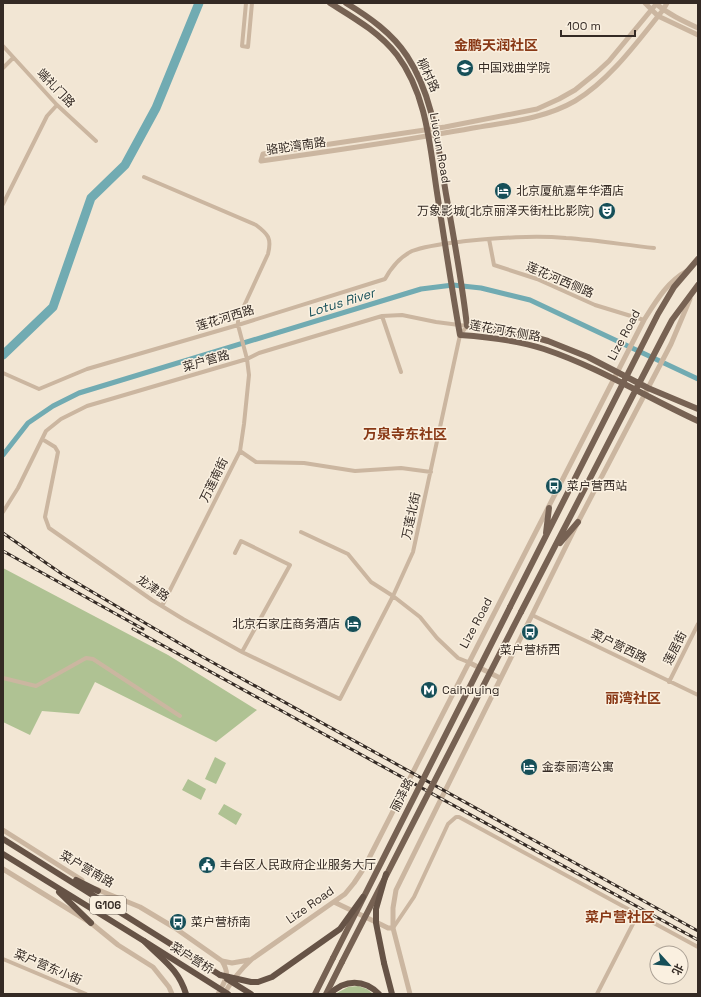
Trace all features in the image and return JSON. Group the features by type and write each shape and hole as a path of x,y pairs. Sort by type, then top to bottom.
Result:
{"highway":[{"name":"G106","path":"3,839 52,868 165,941 251,994"},
{"name":"G106","path":"3,854 144,941"},
{"path":"52,868 98,891"},
{"path":"386,874 376,909 376,923 392,994"},
{"path":"50,884 91,923"},
{"path":"220,975 251,982 258,982 272,977 340,929 363,897"},
{"path":"144,941 154,952 166,960 178,974 186,994"},
{"name":"菜户营桥","path":"144,941 228,994"},
{"path":"330,994 339,987 356,982 364,984 380,994"}],"main road":[{"name":"Liucun Road","path":"330,3 368,27 385,42 397,55 406,69 419,95 427,130 460,334"},
{"name":"柳村路","path":"346,3 384,30 407,55 425,89 435,128 455,243 467,326"},
{"name":"Lize Road","path":"510,607 648,333 668,297 698,259"},
{"path":"553,552 672,320 698,285"},
{"name":"莲花河东侧路","path":"467,326 523,334 548,341 619,369 626,376 648,388 698,409"},
{"name":"莲花河东侧路","path":"460,334 504,340 542,348 614,379 698,420"},
{"path":"545,538 549,508"},
{"path":"553,552 578,522"},
{"name":"丽泽路","path":"326,994 386,874 553,552"},
{"name":"丽泽路","path":"315,994 510,607"}],"street":[{"path":"246,3 242,46 248,47 252,3"},
{"path":"645,3 658,16 698,35"},
{"path":"656,3 663,10 698,28"},
{"name":"骆驼湾南路","path":"656,3 652,10 609,61 575,90 537,109 427,130 263,154 261,161 428,137 544,115 556,111 576,100 598,84 631,49 663,10 666,3"},
{"name":"端礼门路","path":"3,46 57,105 96,141"},
{"path":"3,68 13,58"},
{"path":"3,204 47,116 57,105"},
{"path":"144,177 256,225 266,232 270,246 268,254 238,318 238,325"},
{"name":"莲花河西路","path":"4,373 39,389 87,369 238,325 385,279 399,260 413,251 445,244 489,239 566,238 654,248"},
{"name":"莲花河西侧路","path":"489,239 494,265 537,279 594,305 644,320"},
{"name":"Lize Road","path":"252,959 345,894 354,884 364,868 468,662 549,508 639,329 667,285 676,276 688,270"},
{"path":"410,994 393,928 393,908 396,890 578,522 671,344 692,293"},
{"name":"菜户营路","path":"3,512 18,488 42,439 51,427 62,419 87,406 247,359 259,353 382,316 402,315 467,326"},
{"path":"382,316 401,372"},
{"name":"万莲南街","path":"162,606 240,451 249,375 247,359 238,325"},
{"name":"万莲北街","path":"340,699 393,596 413,552 460,334 467,326"},
{"name":"龙津路","path":"42,439 55,447 58,452 44,517 49,528 183,619 242,652 340,699"},
{"path":"240,451 256,462 260,463 304,463 356,471 401,468 431,472"},
{"path":"301,532 348,554 371,582 393,596 420,617 437,638 458,658 500,678"},
{"path":"234,553 241,541 290,565 242,652"},
{"name":"菜户营西路","path":"532,615 698,695"},
{"name":"莲居街","path":"669,682 698,624"},
{"path":"3,678 36,686 86,658 93,659 180,716"},
{"path":"393,928 414,898 448,824 457,817 698,946"},
{"name":"菜户营南路","path":"3,830 98,891 140,907 175,928 222,961"},
{"path":"3,868 91,923 118,945 153,967 169,987 172,994"},
{"path":"334,902 388,928 393,928"},
{"path":"597,994 638,914"},
{"name":"菜户营东小街","path":"3,959 86,994"},
{"path":"222,961 232,963 252,959"},
{"path":"224,994 232,979 252,959"},
{"path":"218,994 228,976 227,969 222,961"}],"green space":[{"path":"3,568 168,655 257,710 216,742 95,682 79,714 42,711 30,735 3,722"},
{"path":"215,757 226,763 216,784 205,779"},
{"path":"188,779 206,789 201,800 182,790"},
{"path":"224,804 242,814 236,825 218,814"},
{"path":"358,986 367,989 373,994 335,994 348,987"}],"waterway":[{"path":"3,355 53,307 91,198 125,165 156,108 199,3"},
{"name":"Lotus River","path":"3,455 28,423 53,406 79,393 421,289 453,285 481,288 530,300 698,379"}],"railway":[{"path":"3,533 62,574 201,656 698,931"},
{"path":"3,551 143,629"},
{"path":"133,629 698,940"}],"place":[{"name":"中国戏曲学院","path":"465,68"},
{"name":"北京厦航嘉年华酒店","path":"503,191"},
{"name":"万象影城(北京丽泽天街杜比影院)","path":"607,211"},
{"name":"菜户营西站","path":"554,486"},
{"name":"北京石家庄商务酒店","path":"353,624"},
{"name":"菜户营桥西","path":"530,632"},
{"name":"Caihuying","path":"429,690"},
{"name":"金泰丽湾公寓","path":"529,767"},
{"name":"丰台区人民政府企业服务大厅","path":"207,865"},
{"name":"菜户营桥南","path":"178,922"}],"district":[{"name":"金鹏天润社区","path":"496,45"},
{"name":"万泉寺东社区","path":"405,434"},
{"name":"丽湾社区","path":"633,698"},
{"name":"菜户营社区","path":"620,917"}]}
